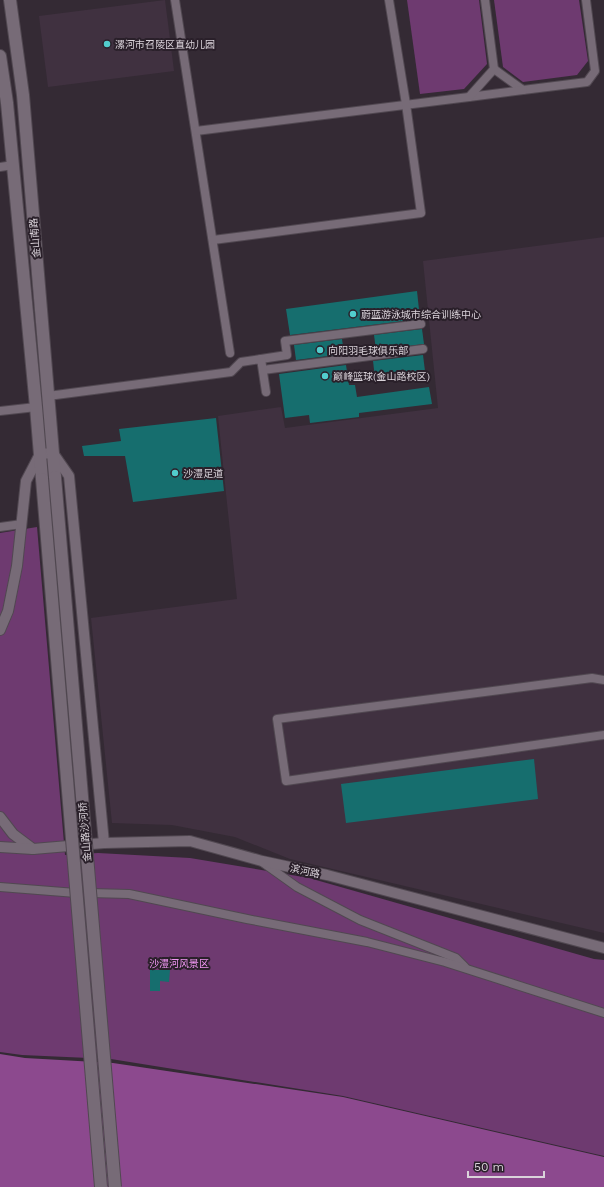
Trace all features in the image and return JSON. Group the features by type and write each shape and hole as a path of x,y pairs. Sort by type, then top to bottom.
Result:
{"main road":[{"name":"金山南路","path":"10,0 24,95 55,477"},
{"name":"金山南路","path":"0,56 7,103 42,479"},
{"name":"金山路沙河桥","path":"55,477 115,1187"},
{"name":"金山路沙河桥","path":"42,479 101,1187"}],"street":[{"path":"175,0 230,353"},
{"path":"213,240 421,213 406,104 389,0"},
{"path":"485,0 494,68 523,90"},
{"path":"196,131 587,82 595,71 586,0"},
{"path":"469,97 494,68"},
{"path":"0,166 13,165"},
{"path":"48,396 231,372 241,362 287,355 285,341 421,324"},
{"path":"263,370 423,349"},
{"path":"261,359 266,392"},
{"path":"0,411 36,407"},
{"path":"0,630 10,604 17,566 26,481 40,454 53,453 70,476 104,843"},
{"path":"0,527 22,524"},
{"path":"604,680 592,678 277,719 286,781 604,735"},
{"path":"0,817 13,834 33,849"},
{"name":"滨河路","path":"0,847 33,849 104,843 190,841 262,861 327,875 604,948"},
{"path":"262,861 297,887 360,920 456,958 468,969"},
{"path":"0,887 76,893"},
{"path":"90,893 129,894 367,942 445,962 604,1013"}],"shaded area":[{"name":"漯河市召陵区直幼儿园","path":"165,0 174,71 48,87 39,16"},
{"path":"604,237 604,933 290,859 235,837 172,825 112,823 91,618 237,599 218,416 281,407 285,428 438,408 423,261"},
{"path":"0,1054 25,1058 113,1063 343,1097 604,1157 604,1187 0,1187"}],"green space":[{"path":"407,0 479,0 487,64 464,89 420,94"},
{"path":"494,0 579,0 588,61 577,75 523,82 503,67"},
{"name":"沙澧河风景区","path":"37,527 65,855 98,853 190,858 309,878 594,959 604,960 604,1156 343,1096 111,1059 22,1055 0,1052 0,533"}],"building":[{"name":"蔚蓝游泳城市综合训练中心","path":"417,291 420,319 290,335 286,309"},
{"path":"422,329 424,344 376,350 374,335"},
{"name":"向阳羽毛球俱乐部","path":"342,339 344,354 296,360 294,345"},
{"path":"423,355 425,371 375,378 373,361"},
{"path":"346,365 349,385 355,385 357,397 429,387 432,404 359,413 359,417 310,423 309,415 285,418 279,374"},
{"name":"沙澧足道","path":"216,418 224,491 133,502 125,456 84,456 82,446 121,441 119,429"},
{"path":"534,759 538,799 346,823 341,784"},
{"path":"150,970 170,970 169,982 160,981 160,991 150,991"}],"place":[{"name":"漯河市召陵区直幼儿园","path":"107,44"},
{"name":"蔚蓝游泳城市综合训练中心","path":"353,314"},
{"name":"向阳羽毛球俱乐部","path":"320,350"},
{"name":"巅峰篮球(金山路校区)","path":"325,376"},
{"name":"沙澧足道","path":"175,473"}]}
